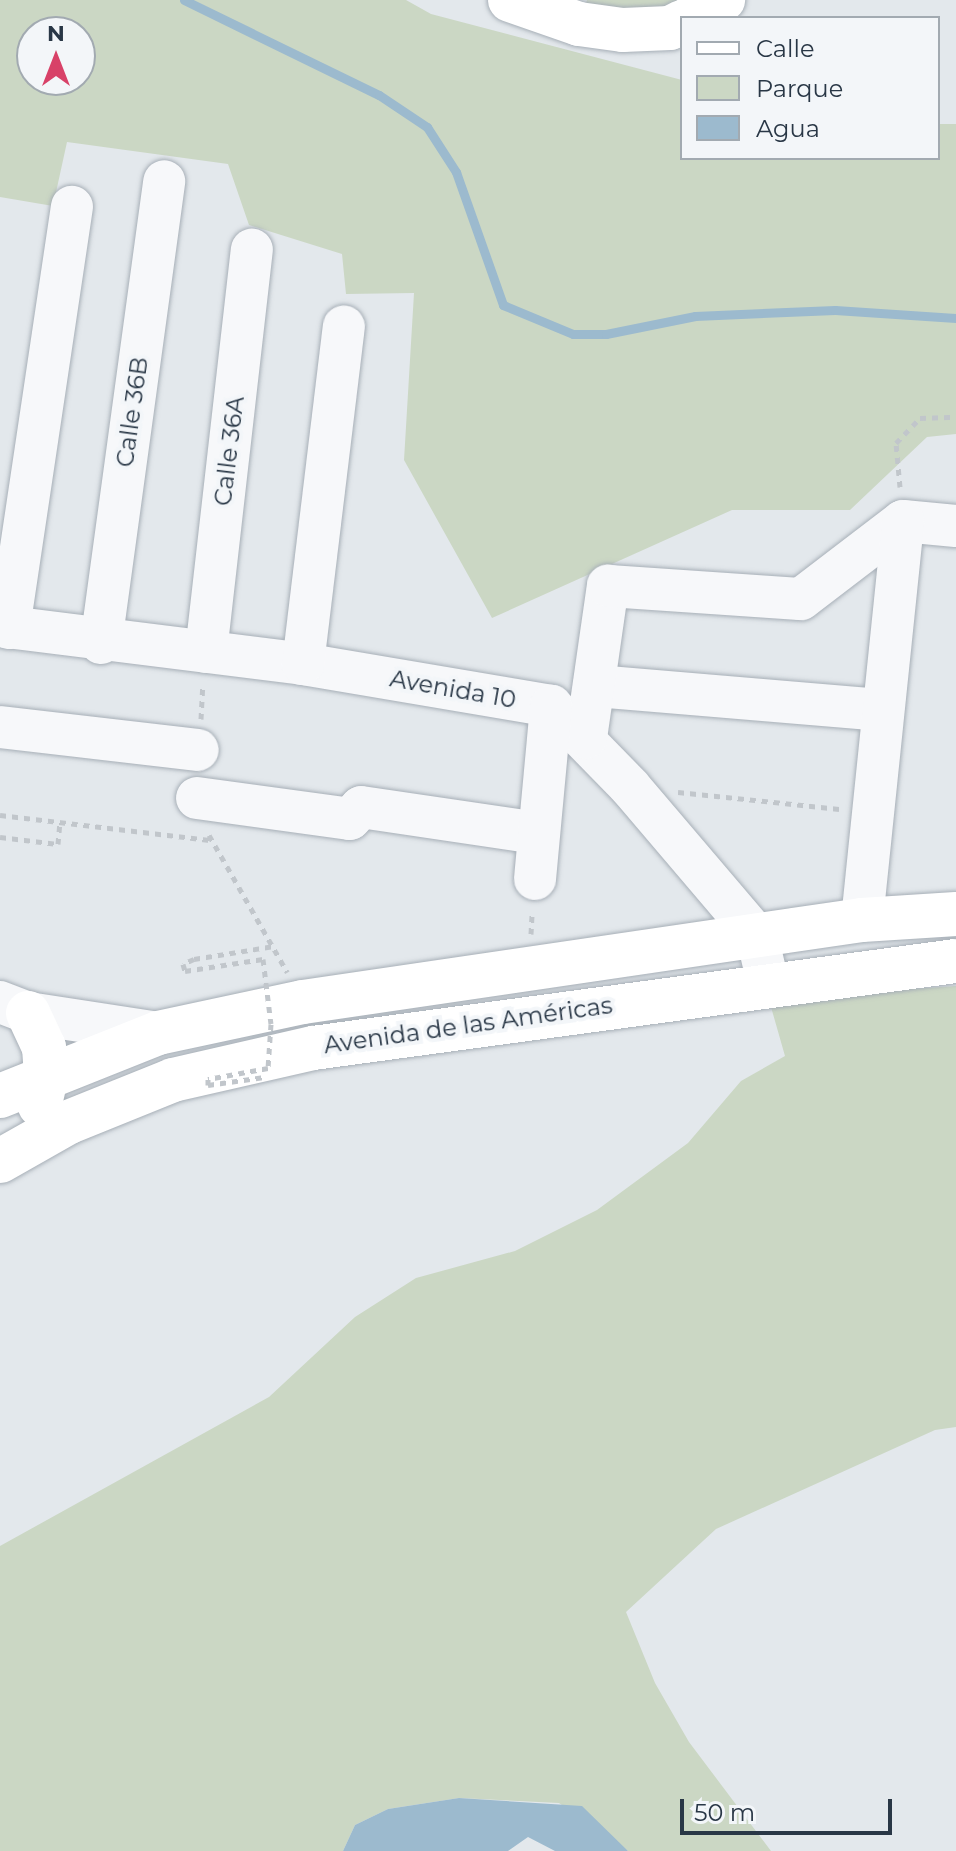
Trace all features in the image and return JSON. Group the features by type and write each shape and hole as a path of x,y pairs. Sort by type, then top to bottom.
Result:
{"main road":[{"path":"510,0 579,24 623,30 670,28 680,23"},
{"path":"694,16 723,0"},
{"name":"Avenida de las Américas","path":"0,1096 158,1033 303,1002 862,920 956,914"},
{"name":"Avenida de las Américas","path":"0,1161 69,1122 173,1080 297,1051 768,983 956,961"},
{"path":"0,1141 35,1113 46,1078 44,1047 14,1008"}],"street":[{"name":"Calle 36B","path":"101,643 164,181"},
{"path":"5,627 72,207"},
{"name":"Calle 36A","path":"206,652 252,250"},
{"path":"303,664 344,326"},
{"path":"862,920 903,521"},
{"path":"586,738 596,686 608,586 801,599 903,521 956,526"},
{"name":"Avenida 10","path":"5,627 101,643 303,664 551,706 586,738 630,787 757,936 768,983"},
{"path":"596,686 883,710"},
{"path":"535,879 551,706"},
{"path":"0,727 198,750"},
{"path":"197,798 350,819 361,807 538,833"},
{"path":"14,1008 158,1033"}],"path":[{"path":"903,521 896,443 920,418 956,417"},
{"path":"630,787 872,812"},
{"path":"0,815 210,840"},
{"path":"0,837 58,844 60,823"},
{"path":"527,969 535,879"},
{"path":"264,1077 208,1085 208,1079 268,1068 271,1024 263,959 185,971 183,964 194,959 274,946"}],"green space":[{"path":"0,0 406,0 431,14 680,79 680,160 940,160 940,124 956,124 956,434 927,437 850,510 732,510 492,618 404,460 414,293 346,294 342,254 249,225 228,164 67,142 53,206 0,197"},
{"path":"587,0 723,0 579,24"},
{"path":"956,986 956,1427 935,1430 716,1529 626,1612 655,1683 689,1742 771,1851 628,1851 559,1803 459,1798 388,1809 355,1825 343,1851 0,1851 0,1546 269,1397 355,1317 416,1278 515,1251 597,1210 688,1143 741,1081 785,1056 771,1007 839,994"}],"water":[{"path":"459,1798 582,1806 628,1851 555,1851 528,1837 508,1851 343,1851 355,1825 388,1809"}],"waterway":[{"path":"184,0 379,95 427,127 456,172 503,305 573,334 606,334 695,316 835,310 956,318"}]}
